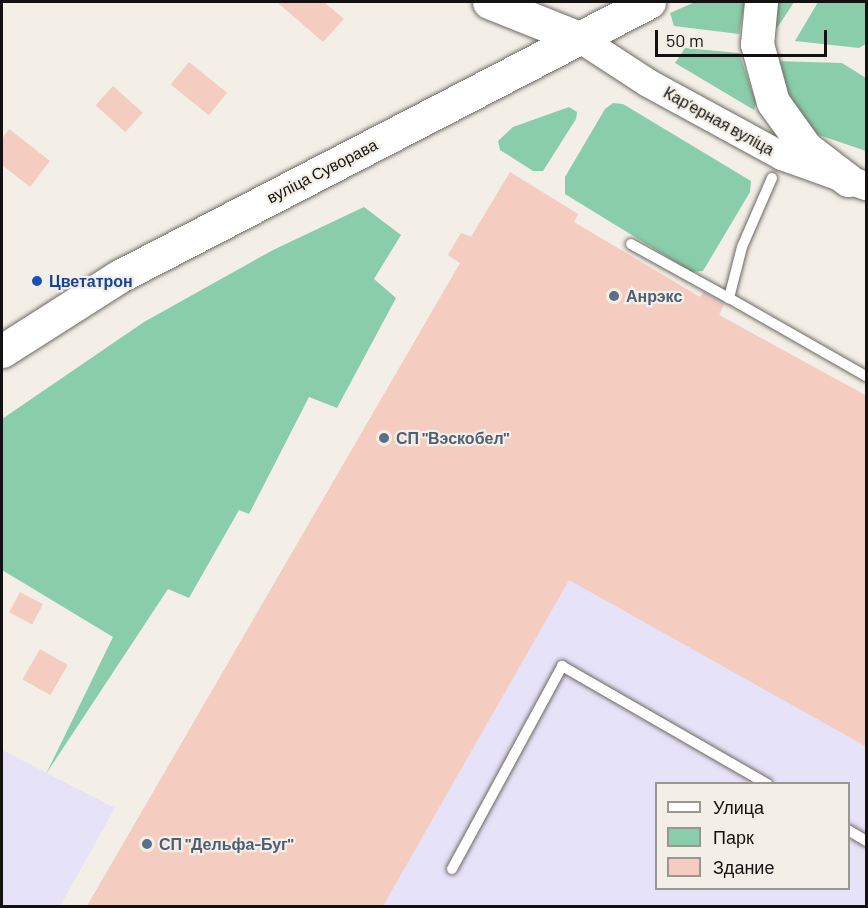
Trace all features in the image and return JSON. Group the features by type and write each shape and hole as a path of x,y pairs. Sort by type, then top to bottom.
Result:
{"main road":[{"path":"489,2 579,39"},
{"path":"518,2 579,39"},
{"name":"вуліца Суворава","path":"2,351 118,277 649,2"},
{"path":"761,2 757,44 773,102 806,148 857,183"}],"street":[{"name":"Карʼерная вуліца","path":"579,39 648,83 782,156 857,183"}],"lane":[{"path":"729,298 742,247 772,178"},
{"path":"631,244 867,376"},
{"path":"452,869 562,666 765,782"},
{"path":"850,831 867,841"}],"shaded area":[{"path":"510,172 578,214 574,222 700,297 704,290 725,301 720,315 866,396 866,906 87,906 460,264 448,255 461,233 472,236"},
{"path":"2,750 115,808 60,906 2,906"}],"green space":[{"path":"695,2 745,2 739,34 674,26 670,13"},
{"path":"769,2 794,2 772,36"},
{"path":"818,2 866,2 866,44 859,48 795,41"},
{"path":"685,48 739,53 756,102 754,110 675,63"},
{"path":"773,61 842,63 866,78 866,151 816,134 797,120"},
{"path":"613,103 623,104 751,181 750,192 703,271 692,272 565,194 565,177 605,109"},
{"path":"569,107 577,112 576,119 543,171 533,171 500,150 498,141 513,127"},
{"path":"364,207 401,235 374,279 396,298 337,408 309,397 249,514 239,510 189,598 168,589 46,774 113,637 2,570 2,419 144,322 273,250"}],"building":[{"path":"277,2 324,2 344,19 323,42"},
{"path":"189,62 227,93 209,115 171,85"},
{"path":"113,86 143,113 125,132 96,105"},
{"path":"9,129 50,161 30,187 2,165 2,139"},
{"path":"510,172 578,214 574,222 700,297 703,292 724,304 719,315 867,396 867,747 569,580 383,906 87,906 460,263 448,255 461,233 471,237"},
{"path":"20,592 43,604 32,625 9,612"},
{"path":"40,649 68,665 50,695 22,679"}],"place":[{"name":"Цветатрон","path":"37,281"},
{"name":"Анрэкс","path":"614,296"},
{"name":"СП \"Вэскобел\"","path":"384,438"},
{"name":"СП \"Дельфа-Буг\"","path":"147,844"}]}
